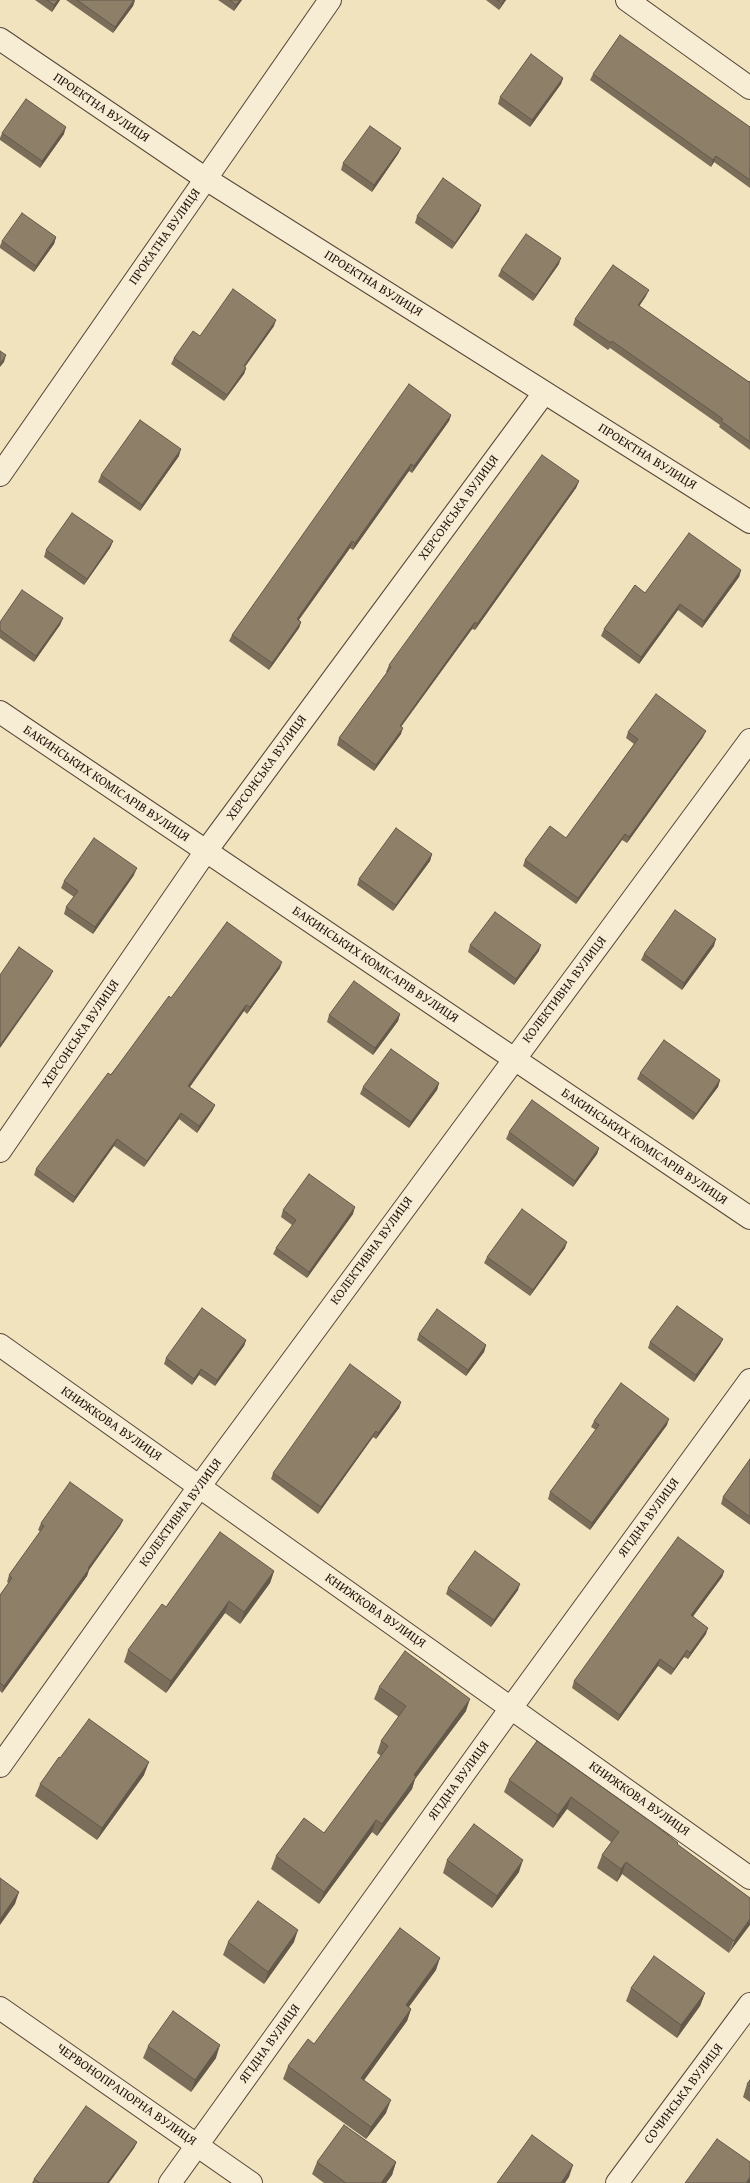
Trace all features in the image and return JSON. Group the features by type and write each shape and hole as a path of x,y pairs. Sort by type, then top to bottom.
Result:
{"street":[{"name":"ПРОКАТНА ВУЛИЦЯ","path":"0,475 330,0"},
{"path":"628,0 750,88"},
{"name":"ПРОЕКТНА ВУЛИЦЯ","path":"0,39 206,179 750,522"},
{"name":"ХЕРСОНСЬКА ВУЛИЦЯ","path":"0,1151 206,851 544,393"},
{"name":"БАКИНСЬКИХ КОМІСАРІВ ВУЛИЦЯ","path":"0,712 750,1218"},
{"name":"КОЛЕКТИВНА ВУЛИЦЯ","path":"0,1766 199,1487 750,740"},
{"name":"КНИЖКОВА ВУЛИЦЯ","path":"0,1345 750,1878"},
{"name":"ЯГІДНА ВУЛИЦЯ","path":"170,2183 511,1708 750,1380"},
{"name":"СОЧИНСЬКА ВУЛИЦЯ","path":"617,2183 750,2004"},
{"name":"ЧЕРВОНОПРАПОРНА ВУЛИЦЯ","path":"0,2008 198,2144 251,2183"}],"building":[{"path":"47,0 58,0 54,5"},
{"path":"77,0 134,0 115,27"},
{"path":"230,0 240,0 236,5"},
{"path":"497,0 504,0 502,3"},
{"path":"620,35 750,127 750,180 716,156 713,160 593,74"},
{"path":"531,54 563,78 532,120 500,97"},
{"path":"26,99 66,127 42,161 2,133"},
{"path":"370,126 401,148 374,185 343,163"},
{"path":"443,178 481,205 455,243 417,216"},
{"path":"22,213 56,237 36,266 2,241"},
{"path":"526,234 561,258 536,295 501,270"},
{"path":"613,265 649,290 638,305 749,382 750,381 750,442 721,421 723,419 612,341 611,343 575,319"},
{"path":"233,289 276,320 244,366 246,368 227,395 174,358 193,331 200,336"},
{"path":"0,351 6,355 0,364"},
{"path":"409,384 451,415 414,466 411,464 355,543 352,541 297,619 301,622 272,663 232,635"},
{"path":"140,420 181,449 142,505 101,475"},
{"path":"542,455 579,481 477,624 475,622 400,726 403,728 376,765 339,738 391,667 389,665"},
{"path":"72,513 113,541 87,579 46,550"},
{"path":"689,533 741,570 704,621 680,604 641,657 604,629 635,585 645,593"},
{"path":"22,590 63,618 36,656 0,630 0,622"},
{"path":"656,694 706,731 629,837 625,834 578,898 525,860 550,826 566,838 638,739 628,732"},
{"path":"396,828 432,854 396,905 359,879"},
{"path":"94,838 137,868 95,927 66,907 78,891 64,881"},
{"path":"675,910 716,939 684,983 644,954"},
{"path":"495,912 541,945 516,979 470,945"},
{"path":"227,922 282,962 250,1007 246,1005 188,1086 215,1105 199,1126 181,1113 147,1161 117,1139 75,1197 36,1169 108,1073 111,1075 169,996 171,998"},
{"path":"19,947 53,971 0,1045 0,975"},
{"path":"354,981 400,1014 375,1048 329,1015"},
{"path":"664,1040 720,1080 696,1114 640,1073"},
{"path":"391,1049 439,1083 411,1122 363,1087"},
{"path":"532,1100 599,1148 575,1181 509,1132"},
{"path":"309,1174 355,1207 309,1272 276,1248 296,1220 283,1210"},
{"path":"522,1209 567,1242 533,1290 487,1257"},
{"path":"677,1306 723,1339 696,1375 650,1342"},
{"path":"202,1308 246,1340 217,1380 201,1369 194,1379 166,1358"},
{"path":"437,1309 486,1345 468,1370 419,1334"},
{"path":"350,1364 401,1402 378,1433 376,1431 321,1507 273,1473"},
{"path":"621,1383 669,1419 592,1523 550,1492 599,1425 594,1421"},
{"path":"750,1459 750,1517 723,1497"},
{"path":"70,1482 123,1520 4,1686 0,1683 0,1595 12,1578 9,1575 44,1526 41,1523"},
{"path":"220,1532 274,1571 244,1612 229,1601 171,1681 128,1650 162,1604 166,1607"},
{"path":"678,1537 724,1571 691,1615 708,1628 690,1653 687,1650 674,1669 660,1659 620,1715 574,1681"},
{"path":"475,1551 520,1584 494,1620 448,1588"},
{"path":"405,1651 470,1699 414,1775 416,1777 382,1824 376,1820 324,1892 276,1856 304,1818 324,1833 388,1746 381,1741 406,1706 379,1687"},
{"path":"89,1719 149,1762 102,1828 40,1784"},
{"path":"537,1741 654,1824 678,1843 677,1844 750,1898 750,1919 734,1941 626,1862 621,1869 602,1855 619,1832 571,1797 558,1815 509,1780"},
{"path":"474,1824 523,1860 497,1896 447,1860"},
{"path":"0,1878 19,1892 0,1919"},
{"path":"258,1901 298,1930 268,1972 228,1942"},
{"path":"400,1928 440,1958 406,2005 411,2009 361,2078 391,2100 371,2127 288,2066 308,2039 314,2044"},
{"path":"654,1956 705,1993 681,2025 631,1988"},
{"path":"173,2011 220,2045 195,2080 148,2046"},
{"path":"750,2080 750,2087 747,2084"},
{"path":"86,2106 137,2142 107,2183 40,2183 34,2179"},
{"path":"344,2125 396,2162 381,2183 346,2183 317,2162"},
{"path":"532,2135 573,2165 561,2183 497,2183"},
{"path":"717,2139 750,2162 750,2177 746,2183 685,2183"}]}
